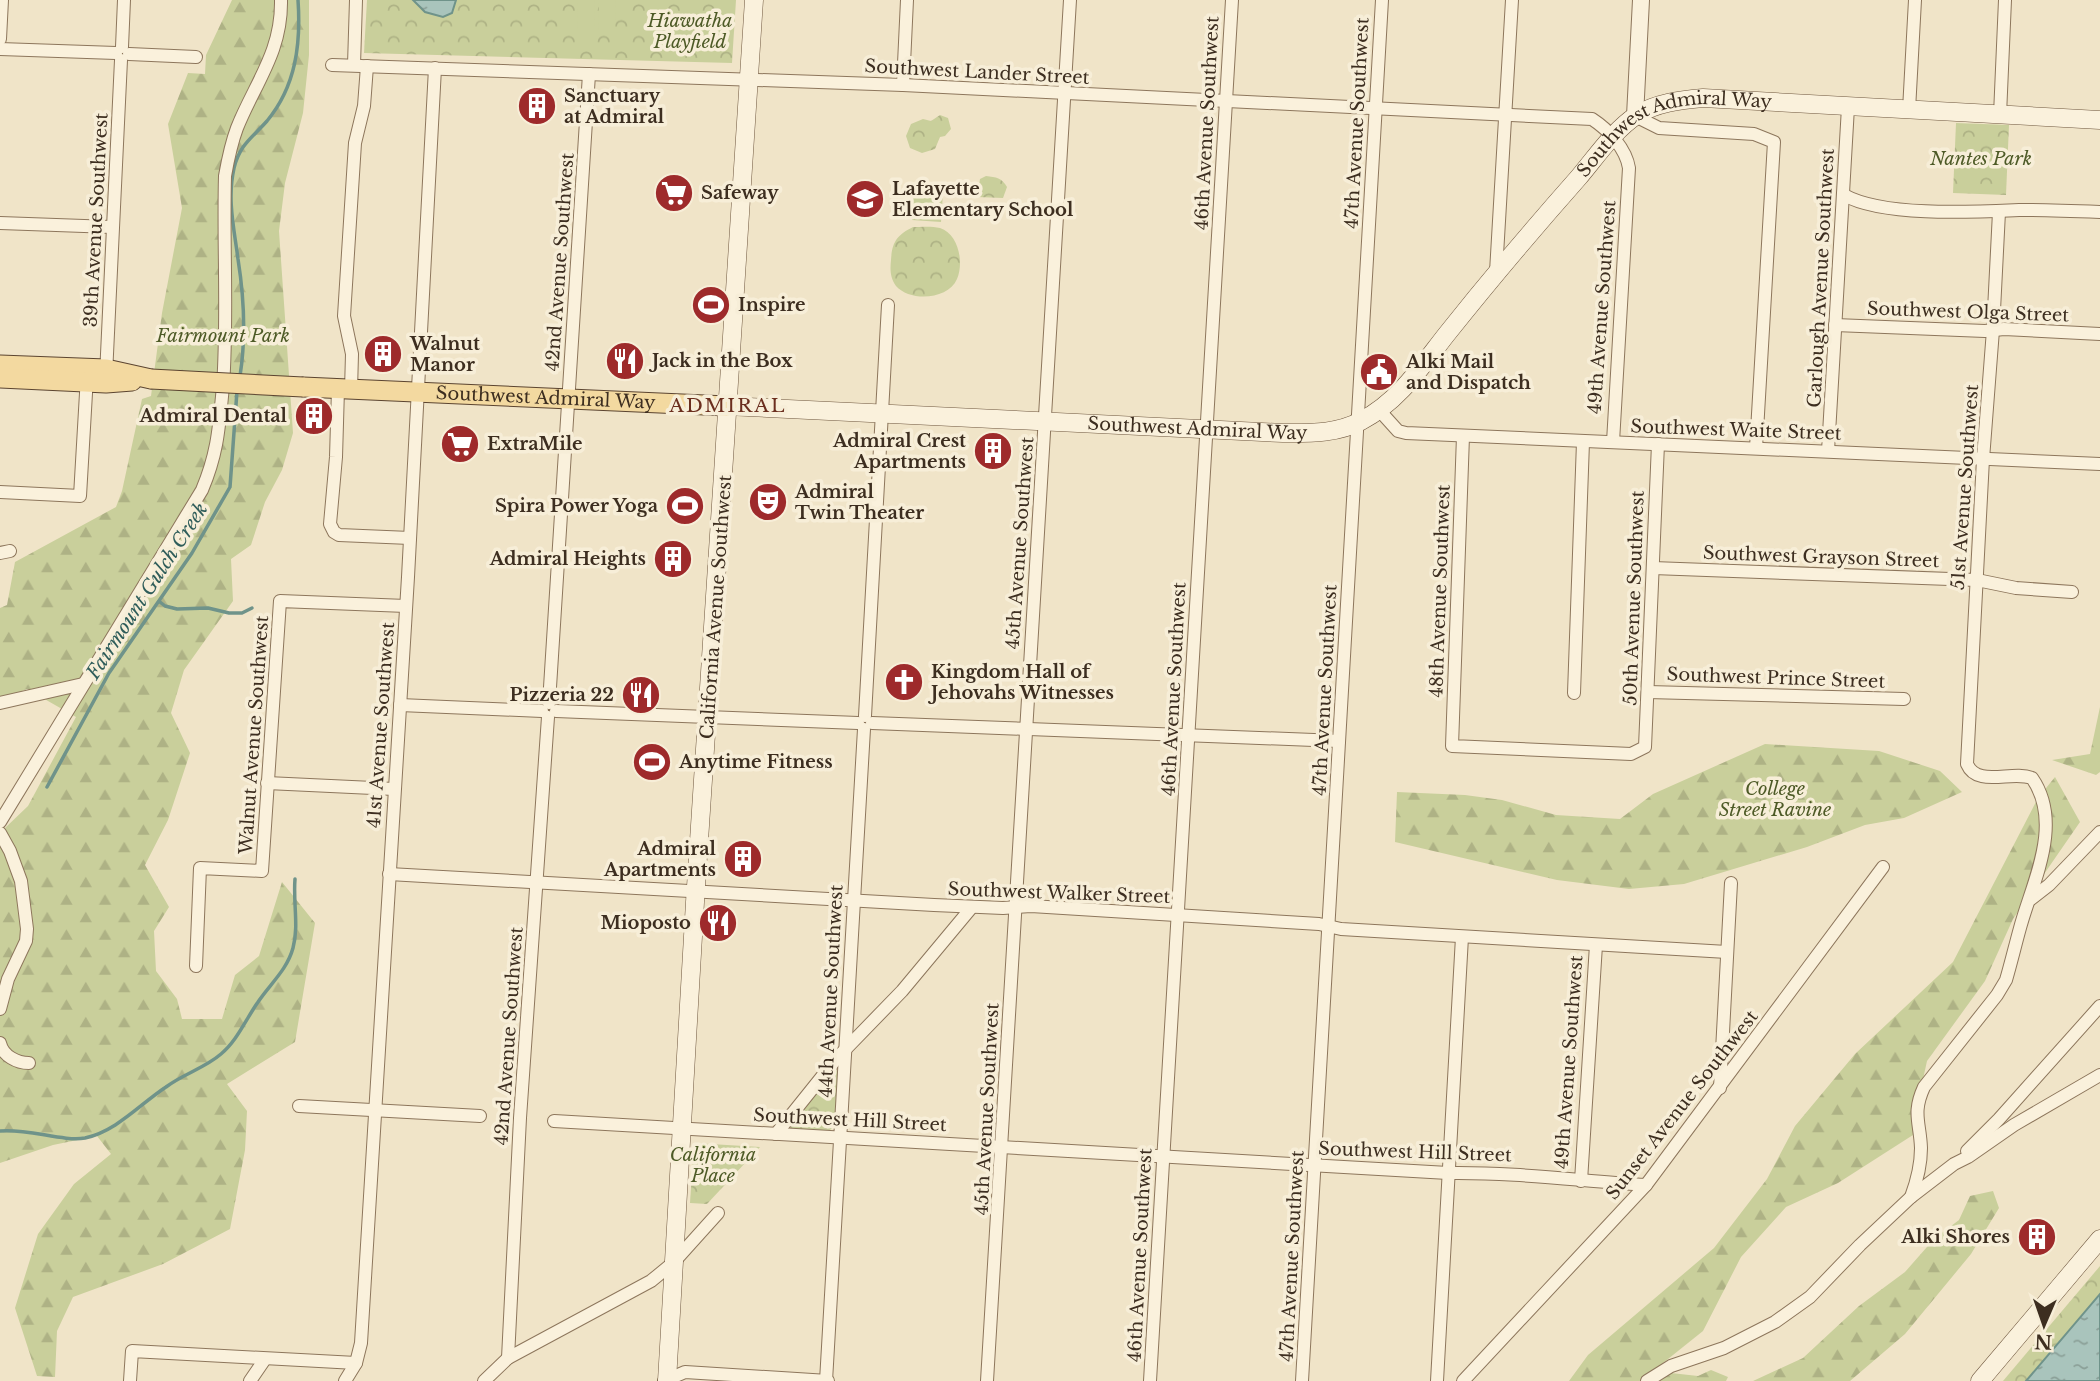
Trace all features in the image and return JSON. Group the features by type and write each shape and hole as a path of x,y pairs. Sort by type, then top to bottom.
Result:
{"main road":[{"name":"California Avenue Southwest","path":"666,1381 754,0"},
{"name":"Southwest Admiral Way","path":"0,365 97,376 303,387 1207,430 1327,432 1359,422 1379,410 1408,383 1496,272 1613,138 1635,116 1664,103 1703,98 2100,120"},
{"name":"Southwest Admiral Way","path":"0,378 97,376"},
{"path":"1980,1381 2100,1239"}],"street":[{"path":"0,39 2,0"},
{"name":"39th Avenue Southwest","path":"0,492 80,496 97,376 113,227 124,0"},
{"path":"0,822 202,490 211,468 218,444 226,340 225,176 238,126 273,56 279,34 281,0"},
{"path":"356,0 364,106 355,143 344,316 352,354 344,389 330,524 339,535 410,538"},
{"path":"903,85 907,0"},
{"name":"45th Avenue Southwest","path":"987,1381 1070,0"},
{"name":"46th Avenue Southwest","path":"1150,1381 1231,0"},
{"name":"47th Avenue Southwest","path":"1302,1381 1382,0"},
{"path":"1496,272 1512,0"},
{"path":"1641,0 1635,116 1659,128 1754,134 1772,140 1756,448"},
{"path":"1909,110 1914,0"},
{"path":"2000,114 2005,0"},
{"path":"0,49 196,57"},
{"name":"Southwest Lander Street","path":"332,65 903,85 1592,119 1613,138"},
{"name":"41st Avenue Southwest","path":"345,1381 356,1363 361,1343 410,538 435,68"},
{"name":"42nd Avenue Southwest","path":"508,1358 520,1118 589,74"},
{"name":"Garlough Avenue Southwest","path":"1828,451 1848,107"},
{"name":"49th Avenue Southwest","path":"1613,138 1624,151 1629,168 1613,442"},
{"path":"1844,195 1885,208 1953,212 2100,212"},
{"name":"51st Avenue Southwest","path":"1999,212 1967,764 1975,775 2026,776 2032,778 2036,785 2044,818 2044,852 2031,899"},
{"path":"0,223 113,227"},
{"name":"44th Avenue Southwest","path":"827,1381 888,305"},
{"name":"Southwest Olga Street","path":"1835,325 2100,334"},
{"name":"Southwest Waite Street","path":"1379,410 1398,430 1406,433 2100,464"},
{"name":"48th Avenue Southwest","path":"1463,436 1452,746 1631,754 1640,751"},
{"path":"1574,693 1583,442"},
{"name":"50th Avenue Southwest","path":"1640,751 1646,741 1658,444"},
{"name":"Southwest Grayson Street","path":"1653,568 1977,580 2016,588 2071,592"},
{"name":"Walnut Avenue Southwest","path":"196,966 200,868 262,871 280,601 406,606"},
{"path":"0,703 83,684"},
{"name":"Southwest Prince Street","path":"1648,692 1904,699"},
{"path":"400,705 1339,741"},
{"path":"267,783 394,789"},
{"path":"1911,1197 1920,1166 1920,1135 1916,1109 1924,1087 2006,980 2031,899 2049,885 2100,832"},
{"path":"0,833 10,850 20,881 27,929 26,941 8,979 0,1009"},
{"name":"Sunset Avenue Southwest","path":"1463,1381 1646,1185 1883,867"},
{"name":"Southwest Walker Street","path":"389,873 972,907 1028,906 1319,924 1462,937 1727,952"},
{"path":"1720,1088 1731,883"},
{"path":"776,1134 845,1049 902,991 972,907"},
{"path":"1437,1381 1462,937"},
{"name":"49th Avenue Southwest","path":"1581,1181 1596,945"},
{"path":"1647,1381 1671,1366 1747,1337 1786,1315 1826,1282 1860,1245 1911,1197 1954,1164 1999,1119 2100,1006"},
{"path":"0,1044 7,1055 21,1063 29,1063"},
{"path":"1954,1164 2100,1075"},
{"path":"299,1106 480,1116"},
{"name":"Southwest Hill Street","path":"554,1121 1315,1166 1448,1173 1517,1173 1646,1185"},
{"path":"484,1381 508,1358 651,1281 673,1263 718,1213"},
{"path":"130,1381 132,1351 356,1363"},
{"path":"250,1381 265,1359"},
{"path":"666,1381 685,1372 827,1381"}],"green space":[{"name":"Fairmount Park","path":"232,0 309,0 309,55 303,113 285,183 279,231 293,433 282,470 265,502 251,545 231,559 233,601 184,670 171,713 190,753 168,820 145,865 169,907 154,931 156,971 177,999 182,1019 222,1019 235,975 259,956 282,882 315,923 295,1042 227,1084 247,1111 245,1150 230,1229 163,1264 73,1297 57,1331 55,1377 37,1376 15,1308 38,1234 74,1184 111,1154 97,1136 53,1145 0,1163 0,826 5,828 28,806 76,717 27,689 0,700 0,608 7,605 15,562 116,507 142,399 151,396 162,313 182,208 168,124 188,73 205,74 206,55"},
{"name":"Hiawatha Playfield","path":"367,0 736,0 732,63 364,53"},
{"path":"578,0 595,0 594,29 577,29"},
{"path":"599,0 616,0 615,30 598,30"},
{"path":"940,115 948,118 951,129 945,136 940,137 935,149 922,153 910,148 906,136 911,124 923,119 931,121"},
{"name":"Nantes Park","path":"1956,123 2009,125 2006,195 1953,193"},
{"path":"986,176 998,178 1005,184 1007,187 1003,198 977,197 980,179"},
{"path":"913,191 943,193 941,222 912,220"},
{"path":"913,227 940,228 952,236 956,243 960,257 957,279 946,291 937,295 910,295 894,283 891,270 893,248 899,236"},
{"path":"2100,707 2100,772 2096,775 2052,760 2090,754"},
{"name":"College Street Ravine","path":"1765,744 1879,751 1940,771 1962,792 1904,818 1865,825 1807,847 1684,884 1629,889 1557,880 1395,842 1397,792 1465,795 1502,800 1556,815 1620,819 1653,794"},
{"path":"2055,777 2080,822 2013,919 1985,981 1927,1061 1913,1135 1838,1183 1786,1207 1741,1257 1703,1331 1653,1371 1698,1376 1711,1370 1728,1377 1726,1381 1569,1381 1588,1355 1714,1248 1767,1179 1795,1126 1855,1054 1953,962 2038,798"},
{"name":"California Place","path":"838,1067 835,1125 828,1132 788,1129"},
{"name":"California Place","path":"694,1143 760,1147 707,1204 690,1203"},
{"path":"1993,1191 1999,1208 1971,1254 1905,1334 1850,1381 1753,1381 1803,1358 1859,1306 1905,1272 1934,1239 1959,1220 1970,1196"},
{"path":"2100,1266 2100,1294 2026,1381 2003,1381"}],"water":[{"path":"413,0 456,0 452,13 443,17 425,12"},
{"path":"2100,1294 2100,1381 2026,1381"}],"waterway":[{"name":"Fairmount Gulch Creek","path":"240,376 244,318 232,214 232,180 240,153 277,108 290,79 297,48 298,0"},
{"name":"Fairmount Gulch Creek","path":"47,787 109,673 192,553 230,487 237,391"},
{"path":"160,602 177,609 208,608 229,613 242,613 252,608"},
{"path":"0,1131 22,1131 76,1139 97,1134 118,1123 173,1082 227,1049 290,956 296,931 295,879"}],"place":[{"name":"Sanctuary at Admiral","path":"537,106"},
{"name":"Safeway","path":"674,193"},
{"name":"Lafayette Elementary School","path":"865,199"},
{"name":"Inspire","path":"711,305"},
{"name":"Walnut Manor","path":"383,354"},
{"name":"Jack in the Box","path":"625,361"},
{"name":"Alki Mail and Dispatch","path":"1379,372"},
{"name":"Admiral Dental","path":"314,416"},
{"name":"ExtraMile","path":"460,444"},
{"name":"Admiral Crest Apartments","path":"993,451"},
{"name":"Admiral Twin Theater","path":"768,502"},
{"name":"Spira Power Yoga","path":"685,506"},
{"name":"Admiral Heights","path":"673,559"},
{"name":"Kingdom Hall of Jehovahs Witnesses","path":"904,682"},
{"name":"Pizzeria 22","path":"641,695"},
{"name":"Anytime Fitness","path":"652,762"},
{"name":"Admiral Apartments","path":"743,859"},
{"name":"Mioposto","path":"718,923"},
{"name":"Alki Shores","path":"2037,1237"}],"district":[{"name":"ADMIRAL","path":"728,405"}]}
